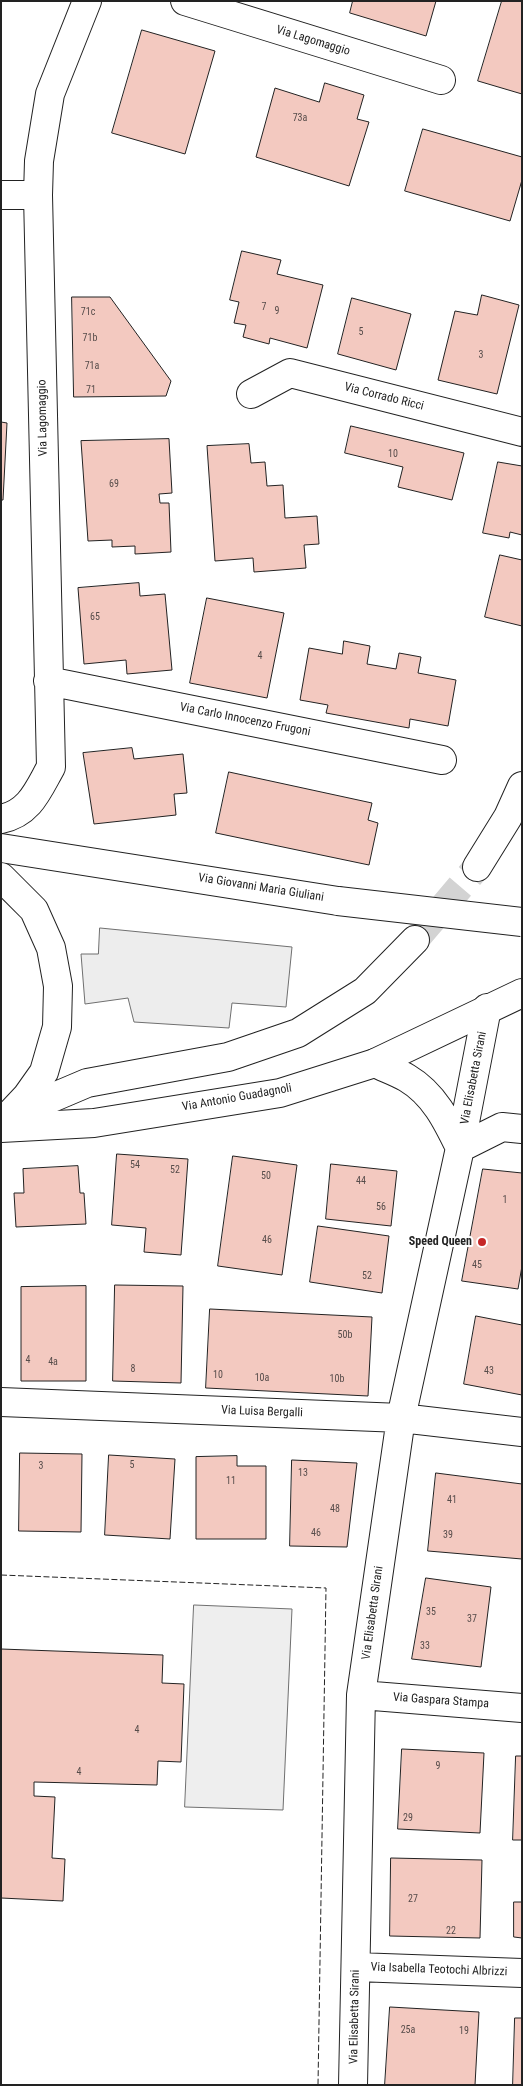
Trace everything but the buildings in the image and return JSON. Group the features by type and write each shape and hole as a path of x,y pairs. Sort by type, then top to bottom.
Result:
{"street":[{"name":"Via Lagomaggio","path":"1,818 13,816 28,805 52,767 48,681 38,195 40,161 50,94 86,1"},
{"name":"Via Lagomaggio","path":"185,1 441,80"},
{"path":"1,195 38,195"},
{"name":"Via Corrado Ricci","path":"251,394 290,373 522,432"},
{"name":"Via Carlo Innocenzo Frugoni","path":"48,681 442,760"},
{"path":"477,867 508,816 522,786"},
{"name":"Via Giovanni Maria Giuliani","path":"1,848 338,901 522,922"},
{"path":"1,877 34,910 51,948 58,986 57,1027 44,1072 27,1096 3,1121"},
{"path":"3,1121 88,1083 228,1057 298,1033 365,990 416,940"},
{"name":"Via Antonio Guadagnoli","path":"3,1121 94,1123 280,1093 375,1063 522,993"},
{"name":"Via Elisabetta Sirani","path":"353,2085 361,1695 401,1418 460,1148 488,1008"},
{"name":"Via Elisabetta Sirani","path":"375,1063 407,1078 429,1096 446,1118 460,1148"},
{"path":"460,1148 502,1127 522,1129"},
{"name":"Via Luisa Bergalli","path":"1,1402 401,1418 522,1432"},
{"name":"Via Gaspara Stampa","path":"361,1695 522,1708"},
{"name":"Via Isabella Teotochi Albrizzi","path":"356,1967 522,1973"}],"shaded area":[{"path":"100,928 292,947 286,1007 232,1003 229,1028 134,1022 128,998 85,1004 81,954 98,954"},
{"path":"194,1605 292,1609 283,1810 185,1807"}],"tunnel":[{"path":"415,940 477,867"}],"fence":[{"path":"1,1575 326,1588 318,2085"}],"place":[{"name":"Speed Queen","path":"482,1242"}]}
